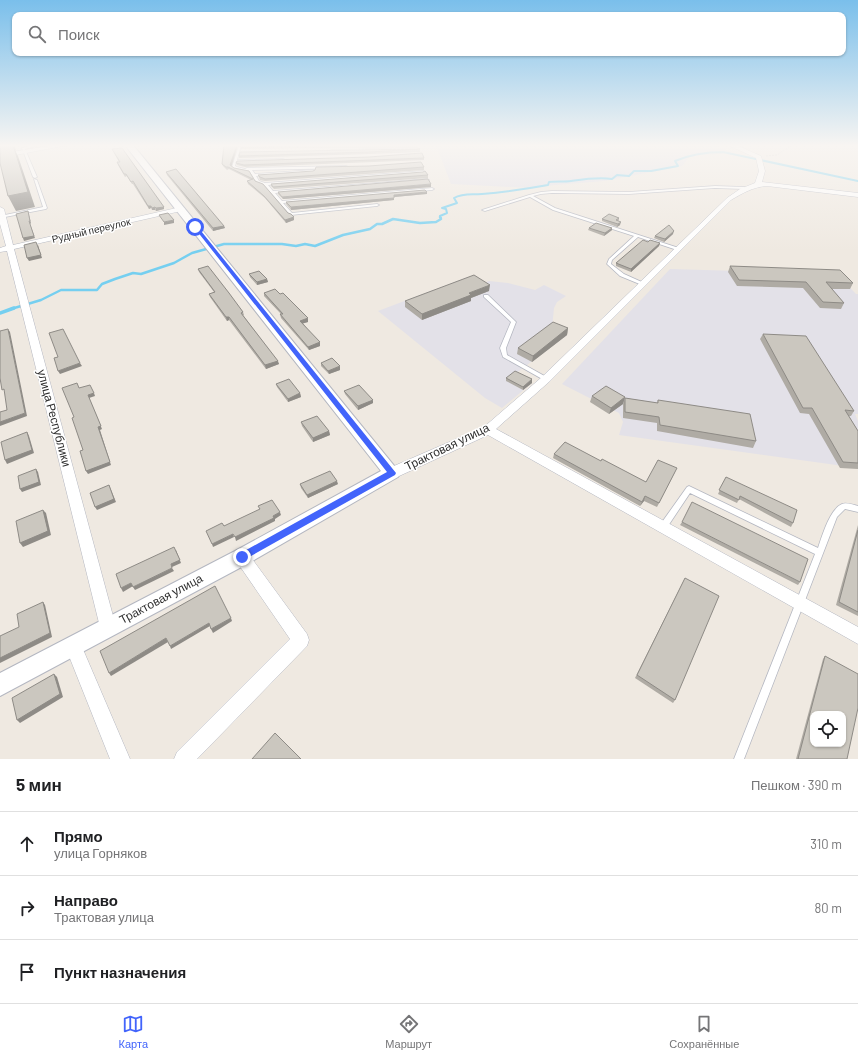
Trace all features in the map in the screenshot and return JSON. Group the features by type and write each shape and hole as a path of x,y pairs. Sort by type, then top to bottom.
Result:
{"street":[{"path":"158,180 392,473"},
{"name":"Трактовая улица","path":"0,685 242,557 392,473 488,430 546,378 729,199 744,188 759,181 775,185 858,195"},
{"name":"Рудный переулок","path":"5,249 181,209"},
{"name":"улица Республики","path":"1,214 5,249 108,627"},
{"path":"488,430 858,636"},
{"path":"184,759 301,640 242,557"},
{"path":"73,646 120,759"}],"lane":[{"path":"1,214 45,208 35,180"},
{"path":"257,180 265,184 312,180"},
{"path":"272,192 422,180"},
{"path":"265,184 291,214 377,205"},
{"path":"484,210 541,193 552,192 629,193 715,187 744,188"},
{"path":"281,202 432,189"},
{"path":"530,196 554,209 678,249"},
{"path":"637,236 610,260 608,264 622,275 642,284"},
{"path":"486,296 514,322 503,348 505,356 546,378"},
{"path":"662,527 689,488 820,552"},
{"path":"739,759 834,515 844,506 858,509"}],"shaded area":[{"path":"450,180 607,180 531,188 451,184"},
{"path":"670,269 837,274 856,294 858,294 858,414 855,414 858,421 858,468 619,435 623,422 619,413 562,384"},
{"path":"468,277 480,285 489,281 508,283 535,290 544,285 566,296 557,302 554,308 552,328 567,335 515,374 532,383 502,408 485,398 378,311"}],"building":[{"path":"4,180 24,180 28,192 8,196"},
{"path":"130,180 145,180 164,207 152,208 151,206 148,206 133,181 131,182"},
{"path":"173,180 186,180 224,226 213,228"},
{"path":"255,180 263,184 288,213 294,217 285,220 264,196 247,181"},
{"path":"316,180 358,180 273,187 271,184"},
{"path":"412,180 429,180 431,184 282,197 278,192"},
{"path":"425,190 427,192 394,195 394,198 291,207 286,202"},
{"path":"28,211 29,221 34,236 23,238 16,214"},
{"path":"168,213 174,220 164,222 159,215"},
{"path":"609,214 619,218 616,220 621,222 618,224 602,219"},
{"path":"596,223 612,228 605,233 589,228"},
{"path":"669,225 674,231 665,239 655,236"},
{"path":"643,240 648,242 650,240 660,243 631,269 616,263"},
{"path":"36,242 41,255 27,258 24,245"},
{"path":"208,266 243,312 241,313 278,361 265,365 229,317 226,317 209,294 215,292 198,269"},
{"path":"730,266 840,270 853,283 826,282 844,303 823,302 806,282 739,280"},
{"path":"259,271 267,279 257,282 249,274"},
{"path":"474,275 490,285 469,293 471,295 422,314 405,301"},
{"path":"275,289 280,294 283,293 308,318 300,321 320,342 308,347 280,314 283,314 264,293"},
{"path":"553,322 568,328 533,356 518,348"},
{"path":"8,329 25,413 0,422 0,412 7,410 4,389 2,390 0,378 0,331"},
{"path":"63,329 80,363 58,371 54,358 58,357 49,333"},
{"path":"763,334 806,336 854,411 845,410 858,431 858,463 843,462 812,408 803,408"},
{"path":"332,358 340,366 328,371 321,363"},
{"path":"515,371 532,379 523,387 506,378"},
{"path":"289,379 300,393 288,399 276,384"},
{"path":"77,383 79,388 90,385 94,393 88,395 101,426 98,427 110,462 86,471 80,451 83,450 72,418 74,417 62,388"},
{"path":"359,385 373,400 358,406 344,391"},
{"path":"606,386 625,397 611,408 592,396"},
{"path":"625,398 658,403 658,400 750,414 756,441 660,425 659,417 625,412"},
{"path":"317,416 329,431 313,438 301,422"},
{"path":"27,432 32,450 5,460 1,442"},
{"path":"565,442 646,482 658,460 677,468 659,503 645,496 642,502 554,454"},
{"path":"36,469 39,482 20,489 18,476"},
{"path":"330,471 337,481 307,495 300,484"},
{"path":"726,477 797,510 793,523 740,496 739,500 719,490"},
{"path":"109,485 114,499 95,507 90,493"},
{"path":"272,500 280,512 273,516 274,518 235,537 233,534 212,544 206,531 222,523 224,526 260,509 258,506"},
{"path":"692,502 808,559 800,582 682,522"},
{"path":"43,510 48,531 20,543 16,521"},
{"path":"858,530 858,612 839,602"},
{"path":"174,547 180,560 171,564 172,568 133,587 131,583 121,588 116,574"},
{"path":"685,578 719,596 675,700 637,675"},
{"path":"215,586 231,618 211,629 209,623 170,646 166,638 109,673 100,651"},
{"path":"43,602 50,633 0,658 0,636 19,627 17,614"},
{"path":"825,656 858,674 858,708 847,759 798,759 810,713 810,747 846,747 846,711 811,711"},
{"path":"54,674 60,694 17,720 12,698"},
{"path":"275,733 301,759 252,759"}],"waterway":[{"path":"441,218 440,216 447,213 446,209 442,208 457,203 454,198 461,195 523,189 548,185 549,182 573,180"},
{"path":"12,309 41,300 61,290 97,290 102,284 115,279 133,273 141,274 174,263 192,253 224,244 282,244 296,246 305,244 315,246 343,235 370,229 377,224 382,224 393,219 420,223 436,222 441,219 440,217"},
{"path":"0,313 12,309"}],"route":[{"path":"195,227 392,473 242,557"}]}
